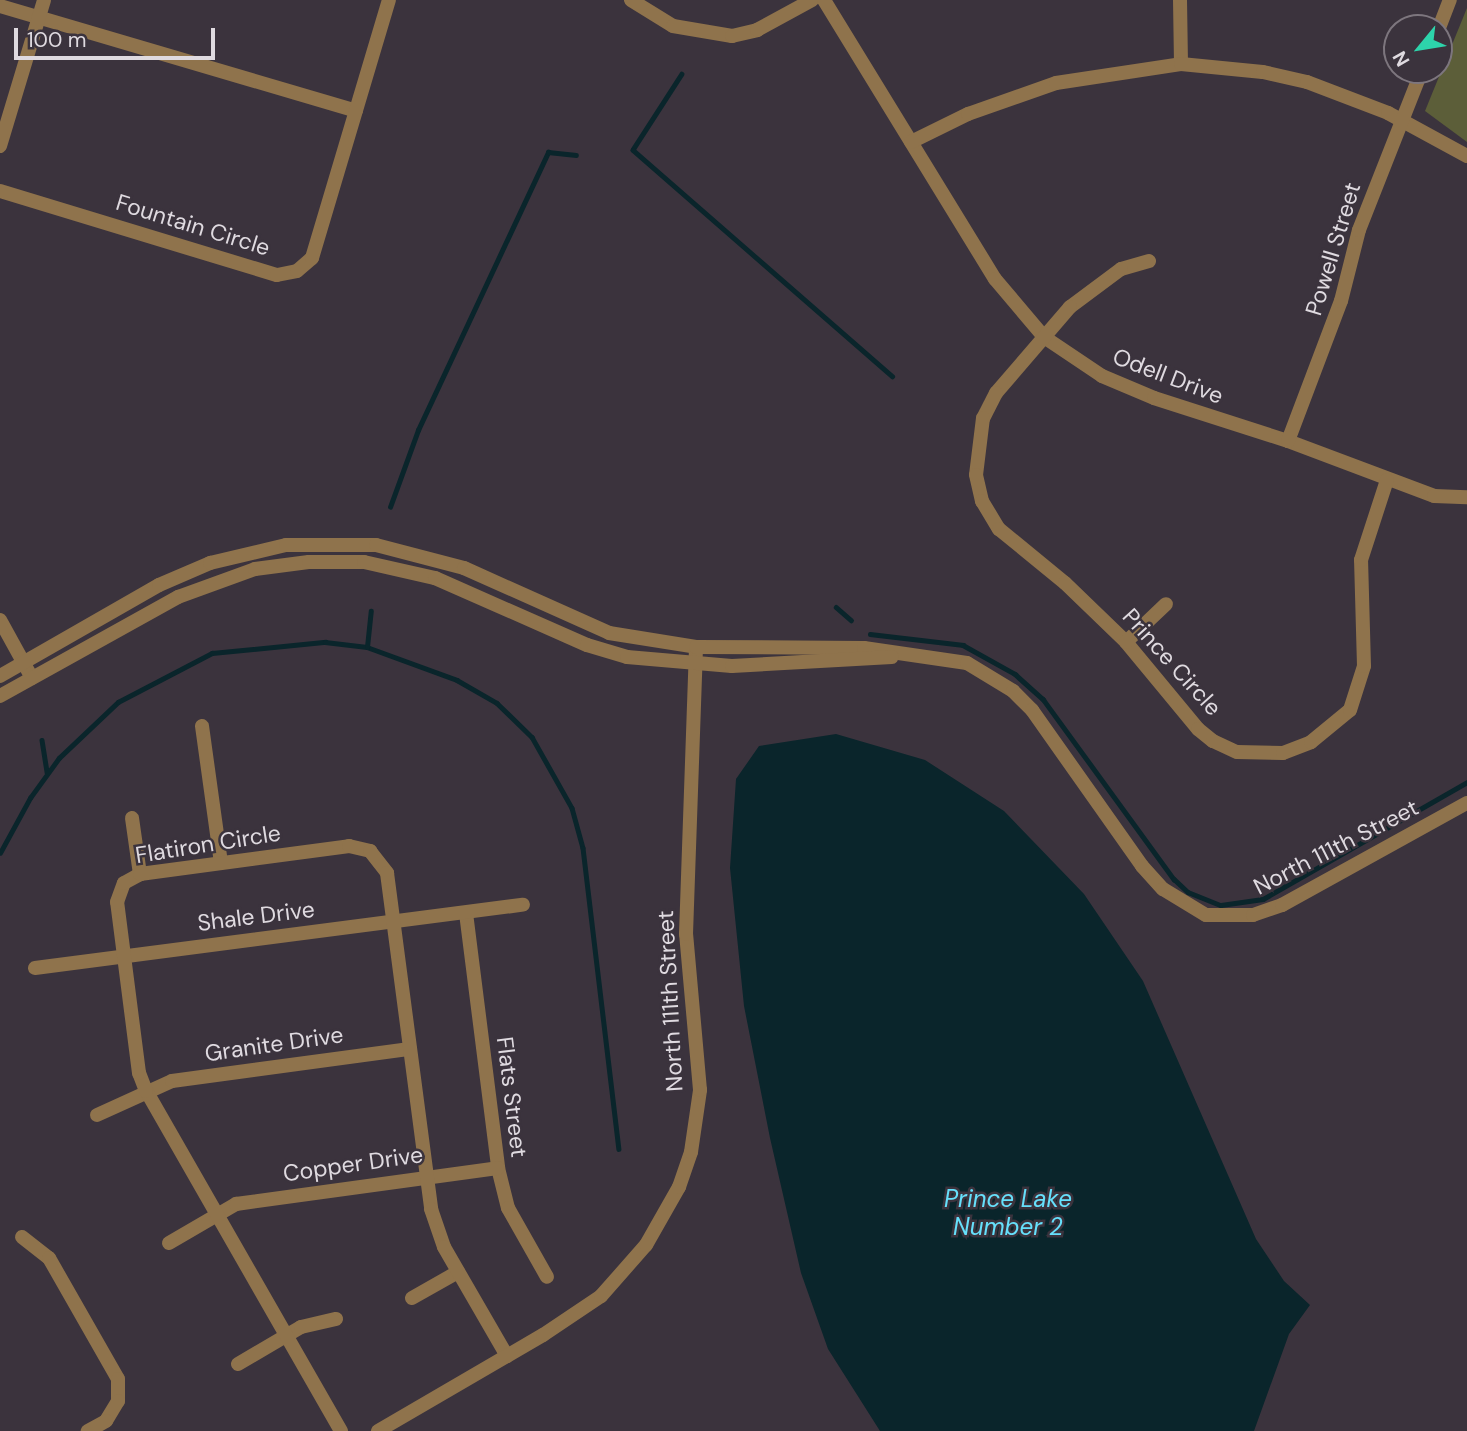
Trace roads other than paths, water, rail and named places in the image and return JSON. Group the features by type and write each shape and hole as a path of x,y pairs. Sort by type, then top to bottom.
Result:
{"street":[{"path":"0,146 44,0"},
{"name":"Fountain Circle","path":"0,191 277,275 290,274 312,258 389,0"},
{"path":"631,0 673,26 707,35 757,30 812,0"},
{"name":"Odell Drive","path":"824,0 995,279 1044,337 1102,376 1434,496 1467,497"},
{"path":"1180,0 1181,64"},
{"path":"0,6 356,111"},
{"path":"911,142 968,114 1056,83 1181,64 1263,72 1307,82 1403,120 1467,156"},
{"name":"Powell Street","path":"1288,441 1342,301 1359,230 1417,84"},
{"name":"Prince Circle","path":"1149,261 1121,269 1100,282 1044,337 996,393 983,418 976,456 982,501 999,529 1065,583 1126,642 1198,729 1213,741 1237,751 1263,755 1311,742 1350,710 1359,692 1364,666 1362,560 1387,480"},
{"path":"0,676 193,569 257,550 321,542 376,545 440,560 610,634 696,647"},
{"path":"0,696 178,597 215,581 282,564 336,561 398,568 435,578 587,645 627,657 694,666"},
{"path":"1126,642 1166,604"},
{"path":"0,620 32,678"},
{"name":"North 111th Street","path":"378,1431 507,1356 601,1296 664,1218 691,1152 700,1090 686,934 696,647 864,648 918,653 967,663 1013,691 1048,730 1142,866 1163,889 1206,915 1253,915 1282,905 1467,803"},
{"name":"North 111th Street","path":"694,666 864,660 918,653"},
{"path":"202,726 221,863"},
{"path":"132,818 140,874"},
{"name":"Flatiron Circle","path":"341,1431 146,1091 139,1073 117,902 124,883 140,874 349,846 370,851 387,873 431,1209 444,1247 507,1356"},
{"name":"Shale Drive","path":"35,968 523,905"},
{"name":"Flats Street","path":"466,913 498,1168 508,1208 547,1277"},
{"name":"Granite Drive","path":"97,1115 172,1081 410,1049"},
{"name":"Copper Drive","path":"169,1243 236,1204 498,1168"},
{"path":"22,1237 49,1258 118,1379 118,1401 106,1421 88,1431"},
{"path":"412,1298 458,1272"},
{"path":"238,1364 316,1322 336,1319"}],"water":[{"name":"Prince Lake Number 2","path":"836,734 925,760 1004,811 1084,894 1143,981 1256,1239 1284,1281 1310,1305 1289,1334 1254,1431 880,1431 828,1349 801,1273 770,1138 744,1006 730,868 736,779 759,746"}],"waterway":[{"path":"682,74 633,150 892,376"},
{"path":"390,507 418,430 548,152 576,155"},
{"path":"836,607 851,620"},
{"path":"0,853 30,798 59,758 118,702 212,653 325,642 367,647 371,611"},
{"path":"870,634 963,645 1015,674 1043,699 1174,879 1188,892 1221,905 1263,899 1467,782"},
{"path":"367,647 457,680 497,703 532,737 572,808 583,848 619,1149"},
{"path":"42,740 47,773"}]}
